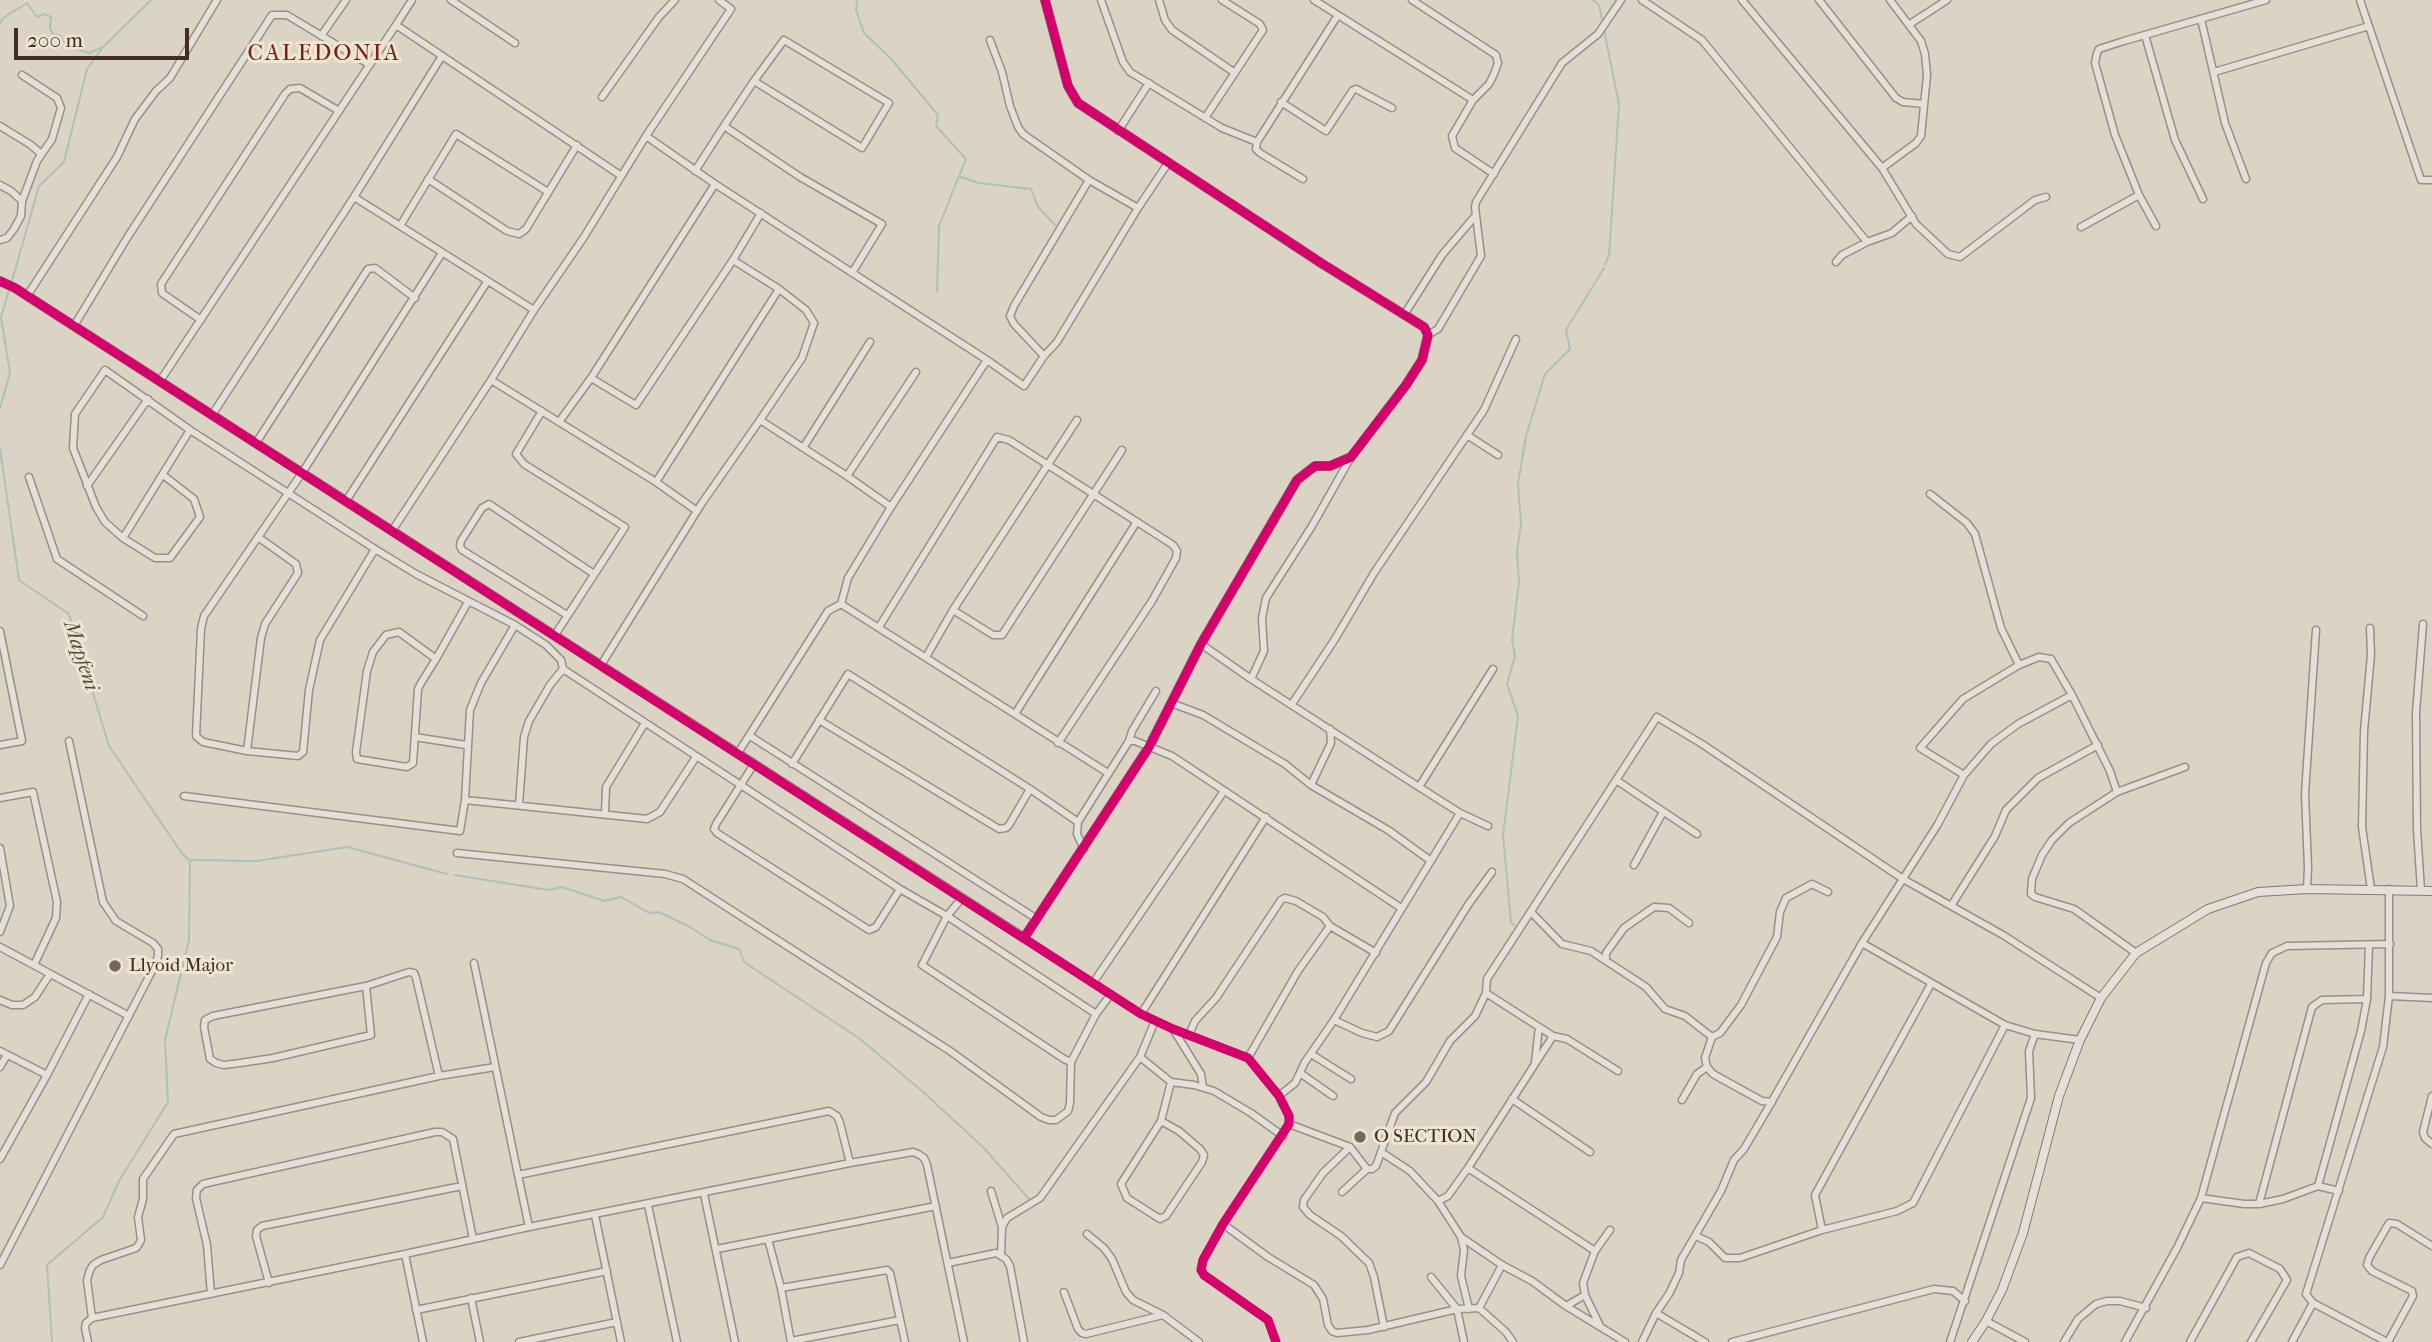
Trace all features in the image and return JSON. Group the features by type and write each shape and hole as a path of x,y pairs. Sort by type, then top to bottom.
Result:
{"street":[{"path":"27,296 117,158 135,119 156,91 170,78 217,0"},
{"path":"321,36 346,0"},
{"path":"160,381 412,0"},
{"path":"451,0 515,43"},
{"path":"602,97 659,17 675,0"},
{"path":"392,531 584,237 646,136 731,9 719,0"},
{"path":"1045,0 1068,86 1078,103 1424,327 1428,335 1422,360 1351,457 1312,526 1266,598 1262,618 1264,651 1251,679"},
{"path":"1101,0 1125,67 1130,72 1222,128 1256,142"},
{"path":"1158,0 1165,20 1172,30 1235,73"},
{"path":"1205,118 1261,35 1262,27 1222,0"},
{"path":"1314,0 1473,100"},
{"path":"1412,0 1496,55 1498,64 1489,84 1473,100 1452,136 1455,148 1494,174"},
{"path":"1428,335 1438,329 1481,256 1476,202 1562,63 1598,34 1621,0"},
{"path":"1642,0 1702,40 1867,242"},
{"path":"1742,0 1882,168 1916,224 1948,254 1960,257 2035,200 2046,197"},
{"path":"1819,0 1896,98 1903,102 1924,104"},
{"path":"1882,168 1916,143 1923,126 1927,75 1921,41 1890,0"},
{"path":"1910,24 1947,0"},
{"path":"2156,226 2138,195 2115,135 2095,58 2099,49 2266,0"},
{"path":"2360,0 2421,180 2432,180"},
{"path":"74,326 269,18 275,14 287,15 370,65"},
{"path":"1303,180 1260,153 1256,149 1256,142 1338,15"},
{"path":"2201,19 2225,123 2246,180"},
{"path":"396,25 621,175"},
{"path":"2214,72 2369,26"},
{"path":"2145,36 2175,140 2203,199"},
{"path":"695,171 754,81 784,40 889,103 862,148 754,81"},
{"path":"990,40 1018,127 1029,139 1089,180 1138,208"},
{"path":"212,415 442,56"},
{"path":"0,240 7,238 21,216 22,201 41,154 52,139 60,104 57,98 22,75"},
{"path":"1118,131 1149,83"},
{"path":"201,320 162,293 161,285 285,94 290,89 300,88 339,111"},
{"path":"1281,102 1325,131 1353,90 1356,89 1392,108"},
{"path":"724,126 800,177 882,224 852,273"},
{"path":"0,127 32,145 41,154"},
{"path":"400,226 456,134 548,192"},
{"path":"646,136 695,171 1024,386 1057,342 1168,163"},
{"path":"428,179 507,231 519,234 526,229 577,145"},
{"path":"1044,356 1014,324 1010,316 1089,180"},
{"path":"559,422 591,378 715,184"},
{"path":"0,185 22,201"},
{"path":"2081,227 2138,195"},
{"path":"354,197 534,310"},
{"path":"591,378 636,405 733,260 761,213"},
{"path":"1404,315 1442,255 1476,215"},
{"path":"1836,262 1842,255 1867,242 1892,233 1912,216"},
{"path":"375,549 320,640 309,690 303,752 298,756 247,751 203,742 196,736 201,629 211,604 289,493 442,253"},
{"path":"601,666 697,511 802,358 814,323 806,310 779,289 733,260"},
{"path":"256,443 368,269 375,268 415,298"},
{"path":"1,281 1141,1014 1248,1058 1279,1096 1289,1116 1289,1124 1223,1224 1203,1260 1202,1272 1268,1320 1276,1342"},
{"path":"346,501 487,282"},
{"path":"656,482 779,289"},
{"path":"1292,704 1374,573 1493,394 1516,339"},
{"path":"803,447 870,342"},
{"path":"842,604 848,578 891,507 988,360"},
{"path":"163,475 194,499 200,517 170,558 155,558 123,538 105,522 96,507 73,447 75,414 105,370 190,430 375,549 468,602 515,625 555,652 563,669 1096,1014"},
{"path":"847,476 916,372"},
{"path":"491,380 656,482 697,511"},
{"path":"87,485 148,399"},
{"path":"542,411 516,454 524,464 625,527 555,635"},
{"path":"926,657 953,610 1077,420"},
{"path":"760,421 891,507"},
{"path":"123,538 190,430"},
{"path":"1467,435 1498,455"},
{"path":"879,627 995,439 1000,437 1009,440 1173,545 1177,551 1176,558 1152,601 1058,743"},
{"path":"953,610 993,635 1002,635 1122,450"},
{"path":"1024,938 1149,747 1200,643 1297,480 1315,466 1331,466 1351,457"},
{"path":"29,477 57,559 143,616"},
{"path":"1930,494 1967,523 1975,534 1999,621 2020,665"},
{"path":"567,615 462,550 461,541 482,508 489,504 594,574"},
{"path":"1015,714 1136,523"},
{"path":"247,751 261,638 265,624 298,572 296,564 258,537"},
{"path":"436,659 399,632 386,635 369,661 357,760 410,766 414,759 418,689 436,659 468,602"},
{"path":"842,604 1108,773"},
{"path":"738,753 828,611 842,604"},
{"path":"2421,890 2417,829 2416,713 2423,624"},
{"path":"184,796 460,831 465,800 470,710 481,683 515,625"},
{"path":"2370,628 2362,827 2371,889"},
{"path":"2307,888 2305,794 2316,630"},
{"path":"0,634 22,741 0,745"},
{"path":"1200,643 1419,787 1488,826"},
{"path":"1964,775 1920,748 1963,699 2020,665 2039,657 2051,659 2072,695 2098,745 2117,792"},
{"path":"519,805 524,737 528,722 563,669"},
{"path":"1419,787 1493,670"},
{"path":"793,764 848,674 1078,822"},
{"path":"0,688 11,686"},
{"path":"1084,849 1077,834 1078,822 1129,741 1132,731 1156,691"},
{"path":"1643,1342 1679,1273 1681,1260 1721,1191 1734,1160 1768,1110 1862,943 1937,824 1964,775 1991,744 2018,724 2072,695"},
{"path":"1171,703 1203,715 1285,764 1311,785 1388,830 1431,861"},
{"path":"1342,1192 1367,1169 1372,1170 1376,1166 1395,1113 1426,1082 1450,1041 1475,1016 1486,993 1487,979 1657,718 1702,744 1903,879 2013,941 2101,998"},
{"path":"819,720 999,829 1009,825 1030,789"},
{"path":"605,813 606,787 645,723"},
{"path":"1311,785 1331,743 1330,729"},
{"path":"750,736 1037,919"},
{"path":"415,737 466,745"},
{"path":"0,1265 155,965 158,949 144,937 116,921 103,902 69,741"},
{"path":"1129,741 1172,756 1401,908"},
{"path":"1951,906 1995,836 2006,810 2038,778 2098,745"},
{"path":"465,800 647,819 660,812 696,757"},
{"path":"754,764 716,824 714,829 717,833 864,929 876,927 900,889"},
{"path":"2136,953 2074,909 2035,897 2031,894 2032,879 2042,855 2068,823 2117,792 2185,767"},
{"path":"1616,780 1697,834"},
{"path":"1093,983 1224,791"},
{"path":"0,798 33,792 57,902 56,918 34,965"},
{"path":"1634,865 1664,812"},
{"path":"1279,1096 1295,1083 1461,813"},
{"path":"1141,1014 1266,817"},
{"path":"0,848 10,906 0,932"},
{"path":"457,852 665,874 683,879 918,1030 1049,1120 1056,1120 1068,1111 1071,1062 1096,1014 1111,994"},
{"path":"1334,1020 1377,1037 1389,1031 1492,872"},
{"path":"1772,1102 1762,1101 1713,1074 1707,1067 1705,1058 1712,1037 1720,1033 1741,1005 1777,937 1780,912 1786,898 1812,884 1828,892"},
{"path":"1972,1342 2002,1290 2023,1233 2059,1096 2080,1040 2101,998 2136,953 2208,909 2258,892 2307,888 2432,891"},
{"path":"2389,889 2389,996 2384,1046 2306,1294 2313,1303 2388,1342 2413,1296 2412,1291 2372,1271 2367,1265 2369,1258 2389,1223 2397,1224 2432,1246"},
{"path":"962,898 947,916 922,965 1071,1062"},
{"path":"1189,1035 1195,1021 1216,998 1280,900 1285,898 1296,901 1323,917 1330,926 1376,953"},
{"path":"1606,961 1606,953 1624,928 1654,907 1668,908 1689,923"},
{"path":"1531,912 1562,944 1591,951 1646,987 1665,1009 1685,1016 1712,1037"},
{"path":"1248,1058 1298,971 1330,926"},
{"path":"1862,943 2005,1025 2035,1034 2080,1040"},
{"path":"2125,1342 2146,1308 2201,1198 2266,963 2272,953 2287,946 2390,944"},
{"path":"2318,1186 2358,1047 2367,999 2368,945"},
{"path":"0,947 129,1016"},
{"path":"474,963 529,1227"},
{"path":"366,986 372,1035 240,1063 224,1065 210,1059 204,1027 205,1020 213,1016 366,986 402,973 414,973 439,1076"},
{"path":"0,1000 12,1005 23,1005 35,997 50,974"},
{"path":"1822,1230 1815,1195 1931,984"},
{"path":"1486,993 1553,1036 1567,1039 1618,1071"},
{"path":"1,1156 89,994"},
{"path":"2389,996 2432,998"},
{"path":"2259,1204 2312,1007 2322,1000 2367,999"},
{"path":"1002,1227 1007,1218 1040,1198 1140,1057 1155,1021"},
{"path":"1696,1236 1709,1242 1724,1258 1740,1258 1913,1203 2005,1025"},
{"path":"1535,1064 1539,1027"},
{"path":"1172,1029 1201,1074 1203,1087"},
{"path":"1950,1342 2031,1098 2029,1051 2035,1034"},
{"path":"1438,1202 1448,1196 1468,1168 1553,1036"},
{"path":"0,1051 47,1075"},
{"path":"1311,1054 1351,1079"},
{"path":"0,1067 7,1055"},
{"path":"1140,1057 1171,1082 1203,1087 1224,1096 1283,1136"},
{"path":"88,1342 85,1328 92,1318 88,1280 90,1270 93,1265 136,1248 139,1244 141,1240 138,1217 144,1192 143,1179 174,1134 439,1076 495,1067"},
{"path":"1682,1100 1697,1074 1707,1067"},
{"path":"1300,1073 1332,1096"},
{"path":"1161,1121 1178,1131 1204,1155 1166,1216 1160,1219 1127,1198 1121,1184 1161,1121 1171,1082"},
{"path":"2432,1096 2423,1132 2432,1144"},
{"path":"1512,1099 1590,1152"},
{"path":"1762,1101 1768,1110"},
{"path":"518,1175 829,1111 837,1116 840,1123 850,1163"},
{"path":"1289,1124 1350,1147 1367,1169"},
{"path":"211,1294 207,1245 196,1198 197,1190 203,1184 442,1132 453,1139 472,1238"},
{"path":"1350,1147 1323,1173 1304,1200 1303,1207 1369,1263 1384,1327"},
{"path":"1381,1152 1410,1171 1438,1202 1461,1237 1464,1250 1461,1276 1469,1309"},
{"path":"92,1318 405,1255 472,1238 850,1163 913,1153 924,1158 927,1165 964,1342"},
{"path":"1468,1168 1595,1251"},
{"path":"270,1283 256,1236 262,1226 462,1186"},
{"path":"2201,1198 2259,1204 2283,1199 2318,1186 2339,1191"},
{"path":"991,1191 1002,1227 1001,1255"},
{"path":"704,1194 735,1342"},
{"path":"648,1205 677,1342"},
{"path":"717,1249 936,1206"},
{"path":"595,1215 621,1342"},
{"path":"1223,1224 1268,1257 1314,1285 1323,1298 1328,1325 1332,1331 1356,1332 1457,1309 1479,1308 1506,1332 1513,1342"},
{"path":"1601,1327 1585,1295 1583,1283 1595,1251 1610,1230"},
{"path":"1087,1234 1104,1248 1112,1259 1126,1292 1133,1300 1163,1315 1199,1342"},
{"path":"1461,1237 1625,1342"},
{"path":"768,1239 791,1341 900,1320"},
{"path":"948,1263 996,1253 1001,1255 1010,1266 1024,1342"},
{"path":"2190,1342 2237,1257 2249,1253 2280,1269 2287,1280 2251,1342"},
{"path":"405,1255 423,1342"},
{"path":"1479,1308 1502,1265"},
{"path":"781,1288 887,1270 890,1273 905,1342"},
{"path":"416,1310 607,1272"},
{"path":"1430,1276 1457,1309 1464,1342"},
{"path":"1732,1342 1934,1289 1953,1291 1965,1301"},
{"path":"1063,1292 1078,1329 1086,1334 1163,1315"},
{"path":"1566,1306 1585,1295"},
{"path":"471,1298 480,1342"},
{"path":"2064,1342 2078,1319 2096,1304 2120,1301 2146,1308"},
{"path":"2292,1342 2313,1303"},
{"path":"1656,1313 1706,1342"},
{"path":"1986,1321 2025,1342"},
{"path":"519,1342 617,1322"},
{"path":"2003,1342 2008,1333"}],"waterway":[{"name":"Mapfeni","path":"12,281 39,186 64,162 87,69 103,47 151,0"},
{"path":"857,0 856,10 864,33 892,60 938,115 936,126 966,159 939,226 937,292"},
{"path":"1593,0 1599,5 1603,24"},
{"path":"0,23 3,18 27,3 37,17 44,14 51,17 50,28 53,34 60,36 68,46 89,53 103,47"},
{"path":"1604,30 1619,104 1609,256 1605,264"},
{"path":"961,177 979,183 1031,189 1038,207 1055,225"},
{"path":"1514,925 1511,922 1503,835 1518,716 1507,684 1515,656 1512,640 1519,582 1517,551 1521,524 1518,484 1526,436 1545,374 1570,349 1566,330 1604,268"},
{"name":"Mapfeni","path":"0,408 10,373 1,317 9,290"},
{"name":"Mapfeni","path":"0,449 19,580 69,614 109,746 189,860"},
{"path":"191,860 257,861 347,847 447,874"},
{"path":"52,1342 47,1265 103,1217 119,1181 168,1102 165,1040 189,940 190,860"},
{"path":"455,875 548,890 562,887 604,901 621,897 649,913 659,912 710,940 739,949 744,962 860,1039 922,1091 983,1147 1030,1200"}],"cycle path":[{"path":"1024,938 1149,747 1201,644 1297,480 1315,466 1330,466 1351,457 1422,360 1428,335 1424,327 1321,263 1078,103 1068,86 1045,0"},
{"path":"0,281 15,288 1141,1014 1248,1058 1279,1096 1289,1116 1289,1124 1223,1224 1203,1260 1201,1270 1204,1275 1268,1320 1276,1342"}],"place":[{"name":"Llyoid Major","path":"115,966"},
{"name":"O SECTION","path":"1360,1137"}],"district":[{"name":"CALEDONIA","path":"324,54"}]}
